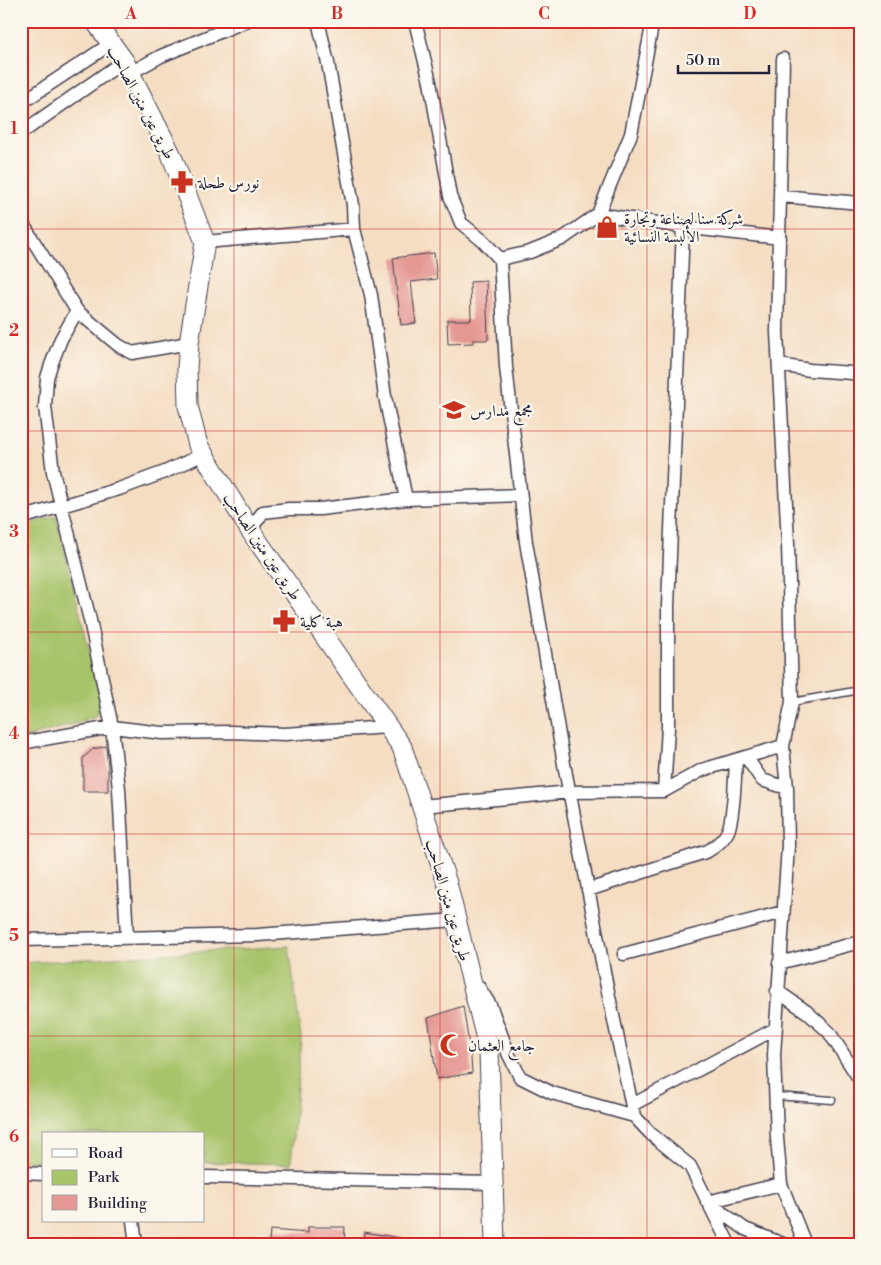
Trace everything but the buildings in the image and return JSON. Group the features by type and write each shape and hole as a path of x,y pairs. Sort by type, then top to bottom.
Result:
{"main road":[{"name":"طريق عين منين الصاحب","path":"95,21 127,67 171,154 205,242 189,343 187,368 188,406 198,445 250,530 402,747 422,806 447,883 489,1051 495,1244"}],"street":[{"path":"21,133 127,67 161,56 246,21"},
{"path":"318,21 328,63 352,204 354,229 371,295 385,398 406,499"},
{"path":"415,21 430,82 450,196 461,223 482,240 500,259 506,368 526,542 588,890 633,1111 651,1134 690,1166 729,1244"},
{"path":"500,259 530,252 562,239 598,214 631,134 653,21"},
{"path":"21,103 112,43"},
{"path":"783,59 777,332 788,543 792,702 783,746 787,788 788,846 774,1055 781,1184 805,1244"},
{"path":"781,196 860,203"},
{"path":"598,214 683,227 780,238"},
{"path":"21,221 76,310 118,346 132,353 189,343"},
{"path":"664,791 668,728 668,606 683,227"},
{"path":"205,242 354,229"},
{"path":"76,310 51,365 45,407 53,472 60,506 90,620 112,727 119,789 127,937"},
{"path":"779,365 810,370 852,373 860,376"},
{"path":"21,518 119,489 165,472 204,454"},
{"path":"250,530 262,512 320,509 406,499 520,496"},
{"path":"21,743 112,727 162,733 231,732 285,734 357,731 388,727"},
{"path":"422,806 570,792 664,791 702,770 783,746"},
{"path":"741,758 762,780 787,788"},
{"path":"588,890 708,851 717,845 728,832 741,758"},
{"path":"624,954 783,912"},
{"path":"21,940 258,935 456,920"},
{"path":"779,963 860,942"},
{"path":"470,973 490,1005 509,1055 520,1077 552,1093 633,1111 775,1029"},
{"path":"777,991 808,1012 828,1032 860,1080"},
{"path":"21,1173 42,1174"},
{"path":"205,1177 494,1183"},
{"path":"707,1202 781,1184"},
{"path":"707,1202 745,1229 782,1244"},
{"path":"132,1222 136,1244"}],"lane":[{"path":"792,702 860,690"},
{"path":"776,1096 832,1100"}],"green space":[{"path":"56,516 101,699 97,715 77,723 21,739 21,526"},
{"path":"289,946 301,1038 291,1164 205,1162 205,1132 42,1132 42,1162 21,1162 21,963"}],"place":[{"name":"نورس طحلة","path":"182,182"},
{"name":"شركة سنا لصناعة وتجارة الألبسة النسائية","path":"607,227"},
{"name":"مجمع مدارس","path":"454,410"},
{"name":"هبة كلية","path":"284,621"},
{"name":"جامع العثمان","path":"451,1045"}]}
